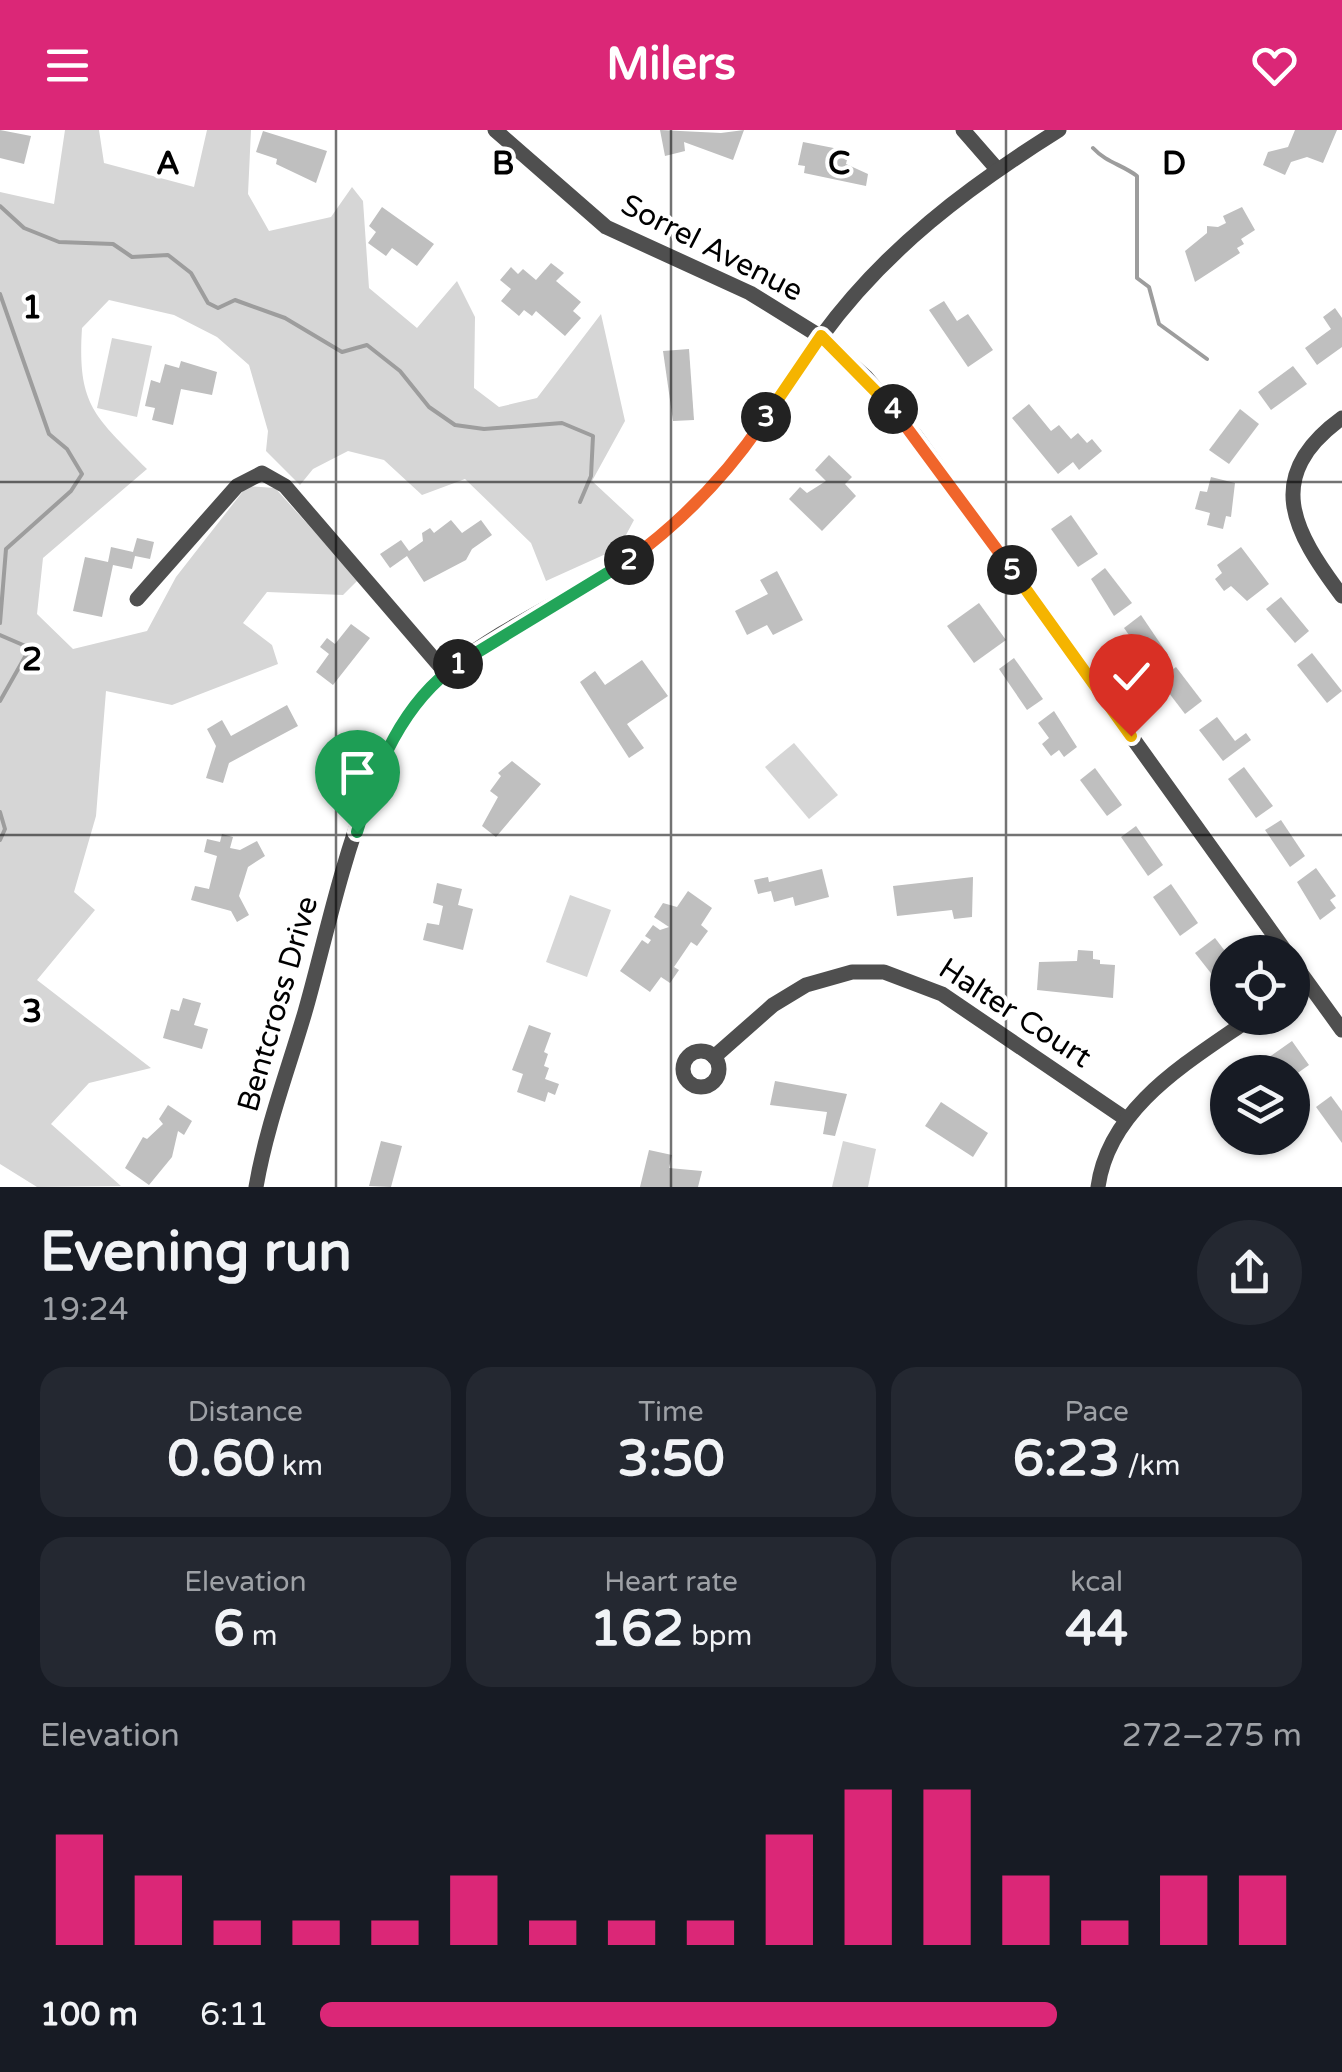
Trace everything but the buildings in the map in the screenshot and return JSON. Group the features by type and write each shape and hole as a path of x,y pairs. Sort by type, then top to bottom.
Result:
{"street":[{"name":"Sorrel Avenue","path":"495,130 606,227 750,293 821,336 866,378 916,436 1274,935"},
{"path":"964,130 997,169"},
{"name":"Bentcross Drive","path":"256,1187 380,765 420,699 446,673 487,644 600,582 677,525 740,456 821,336 863,285 940,210 1059,130"},
{"path":"1342,418 1302,458 1291,494 1293,516 1306,548 1342,596"},
{"path":"138,599 237,486 262,473 285,486 446,673"},
{"name":"Halter Court","path":"714,1057 773,1006 806,985 852,972 884,972 942,994 1126,1120"},
{"path":"1310,994 1342,1030"},
{"path":"1098,1187 1114,1138 1126,1120 1170,1076 1227,1035"}],"shaded area":[{"path":"65,130 99,130 104,163 194,187 207,130 251,130 248,194 269,231 331,217 352,187 363,201 369,288 417,328 457,281 475,317 474,388 499,407 537,398 601,314 625,421 592,481 634,520 619,548 546,581 531,543 465,479 422,495 384,460 348,451 313,469 300,485 266,451 268,431 249,365 217,337 174,315 109,300 82,328 83,375 93,408 147,469 43,558 37,614 73,649 147,631 176,577 247,486 275,488 358,580 343,595 267,592 243,623 272,645 278,664 172,705 106,691 96,816 74,892 95,910 37,980 151,1068 89,1083 51,1124 121,1186 37,1187 0,1164 0,192 54,204"},
{"path":"112,338 152,346 137,417 97,408"},
{"path":"794,743 838,795 809,819 765,767"},
{"path":"570,895 611,910 587,977 546,962"},
{"path":"843,1141 876,1149 868,1187 832,1187"}],"waterway":[{"path":"1093,148 1137,176 1137,278 1149,287 1159,324 1207,359"},
{"path":"0,206 24,228 59,242 113,244 132,257 168,255 191,273 208,303 218,308 235,300 285,318 342,352 367,345 400,371 429,407 455,425 484,429 562,423 593,436 591,476 580,502"},
{"path":"0,294 49,434 67,449 82,474 71,491 6,549 0,623"},
{"path":"0,635 30,648 0,701"},
{"path":"0,812 5,829 0,840"}],"route":[{"path":"357,832 380,765 398,729 420,699 448,670 600,582 677,525 740,456 821,336 866,378 916,436 1131,736"}]}
